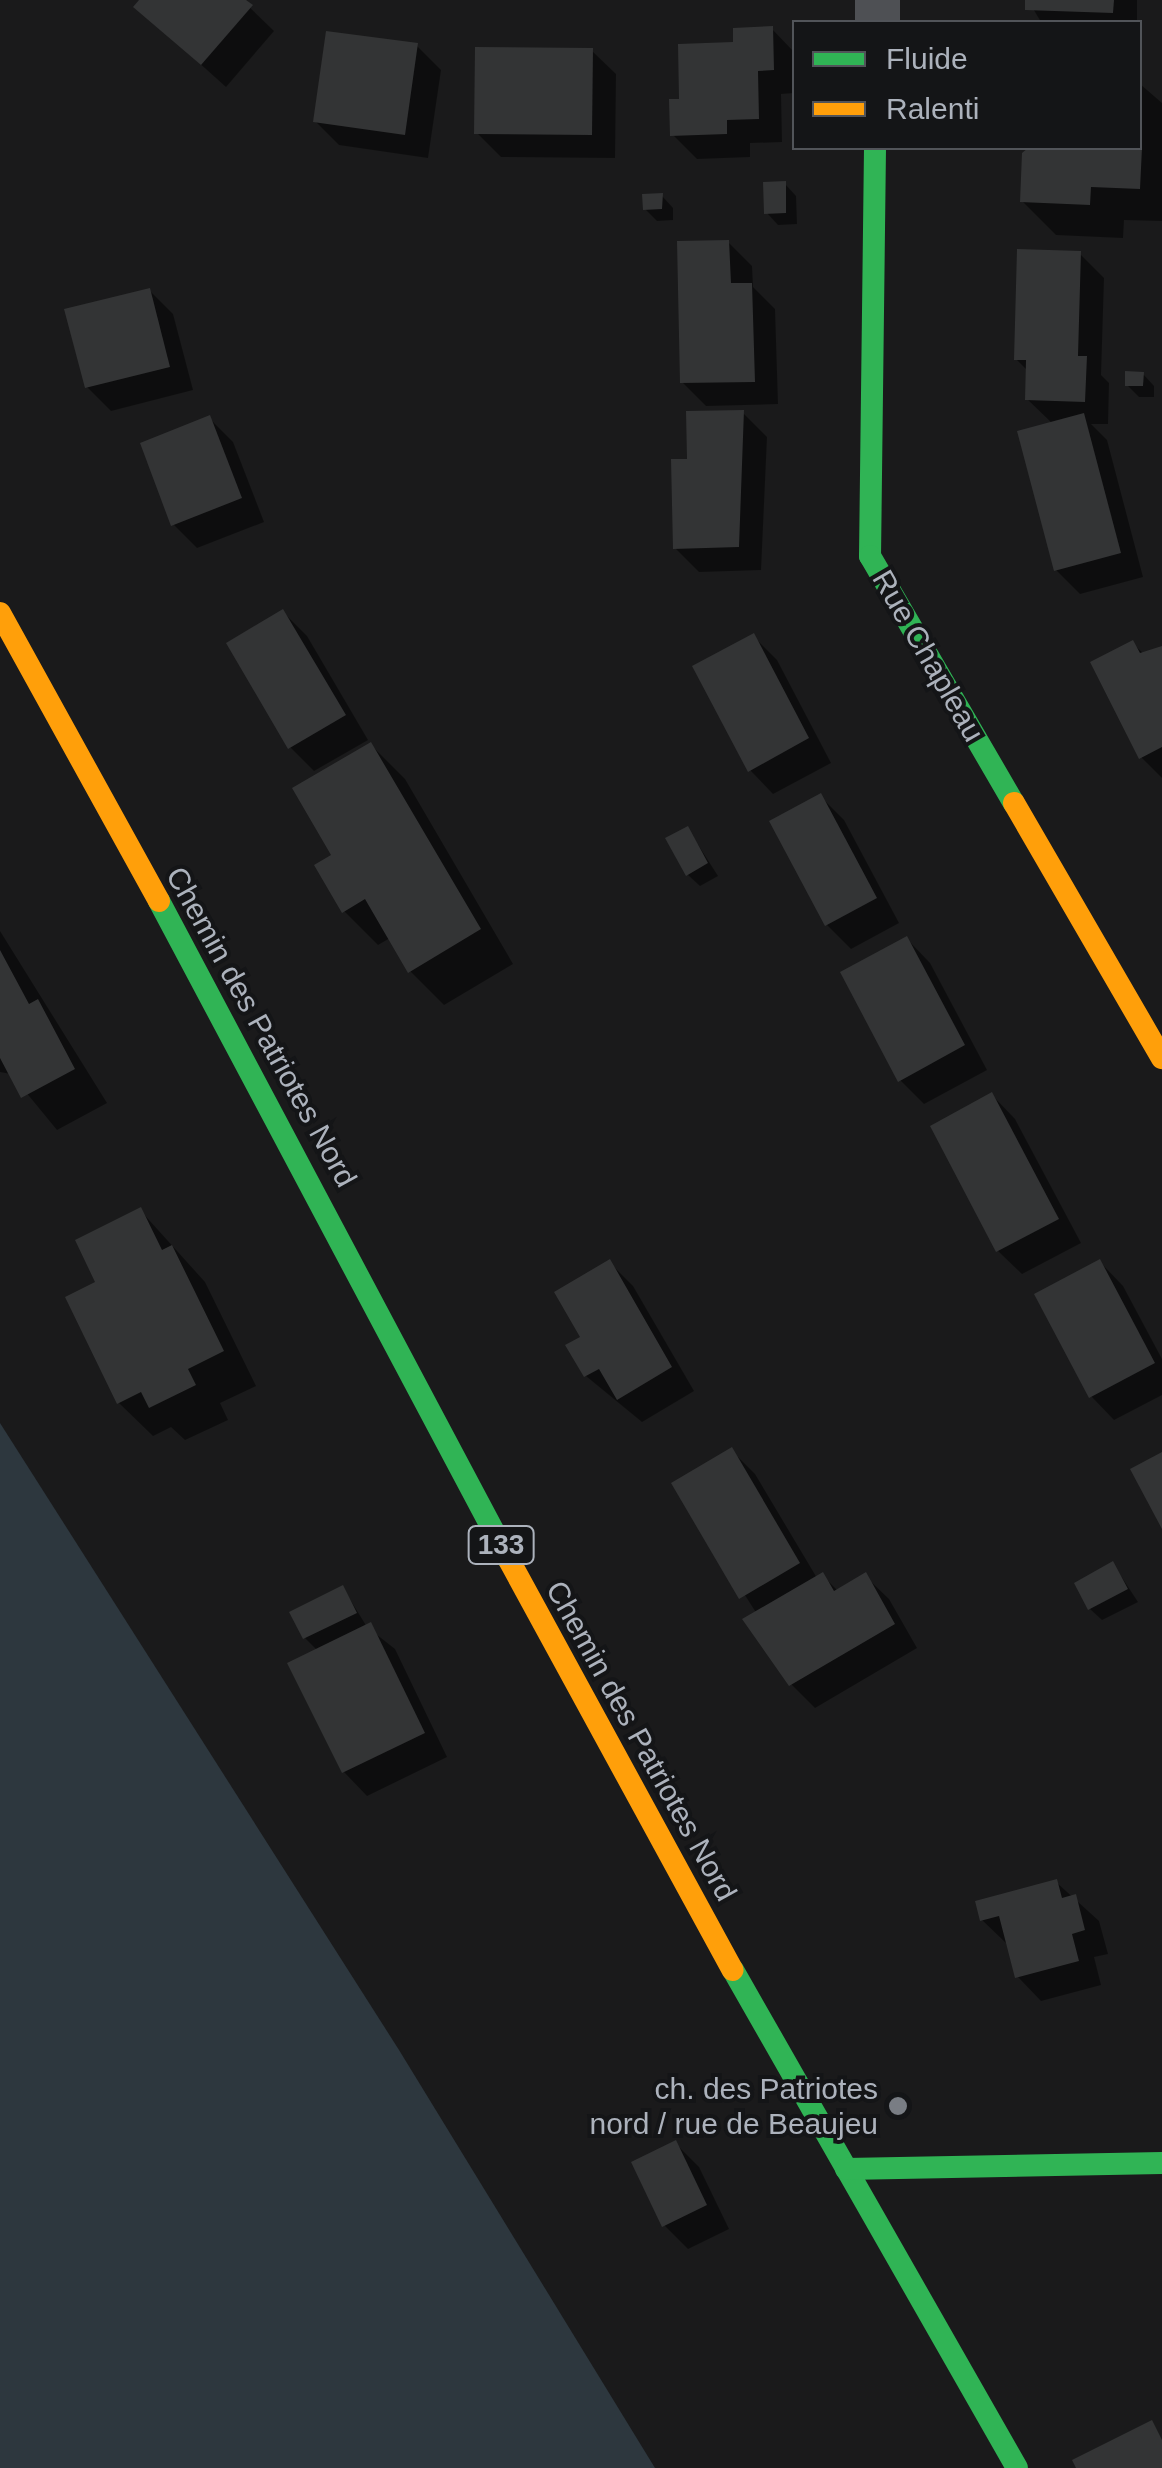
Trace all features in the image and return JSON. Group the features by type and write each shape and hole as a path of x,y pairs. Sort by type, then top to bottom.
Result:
{"main road":[{"name":"Rue Chapleau","path":"875,150 870,556 1162,1058"},
{"name":"Chemin des Patriotes Nord","path":"0,613 285,1130 606,1746 1018,2468"},
{"path":"846,2169 1162,2163"}],"shaded area":[{"path":"0,1423 399,2050 655,2468 0,2468"}],"building":[{"path":"139,0 246,0 253,5 201,65 133,7"},
{"path":"1025,0 1114,0 1113,13 1025,10"},
{"path":"773,26 774,70 758,71 759,119 727,120 727,134 670,136 669,99 679,99 678,44 733,42 733,28"},
{"path":"326,31 418,43 405,135 313,122"},
{"path":"475,47 593,48 592,135 474,134"},
{"path":"1142,150 1140,189 1091,187 1090,205 1020,202 1022,153"},
{"path":"786,181 786,213 764,214 763,182"},
{"path":"663,193 662,209 643,210 642,194"},
{"path":"729,240 731,283 752,283 755,382 680,383 677,241"},
{"path":"1017,249 1081,251 1078,356 1087,356 1085,402 1025,400 1026,360 1014,360"},
{"path":"150,288 170,367 85,388 64,309"},
{"path":"1125,371 1144,372 1143,386 1125,386"},
{"path":"744,410 739,547 673,549 671,459 687,459 686,411"},
{"path":"1084,413 1121,553 1054,571 1017,431"},
{"path":"210,415 242,498 171,526 140,443"},
{"path":"283,609 346,715 288,749 226,643"},
{"path":"754,633 809,738 748,772 692,666"},
{"path":"1133,640 1140,653 1162,646 1162,747 1139,759 1090,662"},
{"path":"371,742 481,929 408,973 365,899 342,913 314,865 331,855 292,788"},
{"path":"821,793 877,898 825,926 769,821"},
{"path":"688,826 708,863 686,876 665,838"},
{"path":"907,936 965,1045 898,1082 840,972"},
{"path":"0,950 29,1004 38,999 75,1069 21,1098 0,1058"},
{"path":"992,1092 1059,1219 996,1252 930,1126"},
{"path":"141,1207 162,1250 172,1245 224,1351 188,1369 196,1385 149,1408 141,1392 117,1404 65,1297 95,1282 75,1240"},
{"path":"610,1259 672,1367 617,1400 599,1369 584,1377 565,1345 580,1337 554,1292"},
{"path":"1100,1259 1155,1363 1089,1398 1034,1294"},
{"path":"732,1447 800,1563 739,1599 671,1483"},
{"path":"1162,1452 1162,1529 1130,1469"},
{"path":"1113,1561 1128,1589 1088,1610 1074,1583"},
{"path":"823,1572 834,1591 866,1572 895,1624 789,1686 742,1619"},
{"path":"343,1585 357,1613 303,1639 289,1612"},
{"path":"371,1622 425,1733 342,1773 287,1663"},
{"path":"1057,1879 1062,1898 1076,1894 1085,1930 1072,1934 1079,1961 1015,1978 999,1916 980,1921 975,1901"},
{"path":"676,2140 707,2205 662,2227 631,2162"},
{"path":"1152,2420 1162,2440 1162,2468 1076,2468 1072,2460"}],"traffic: fast":[{"path":"875,150 870,556 1014,803"},
{"path":"159,901 509,1560"},
{"path":"733,1970 1017,2468"},
{"path":"846,2169 1162,2163"}],"traffic: slow":[{"path":"0,613 159,901"},
{"path":"1014,803 1162,1058"},
{"path":"509,1560 733,1970"}],"place":[{"name":"ch. des Patriotes nord / rue de Beaujeu","path":"898,2106"}]}
